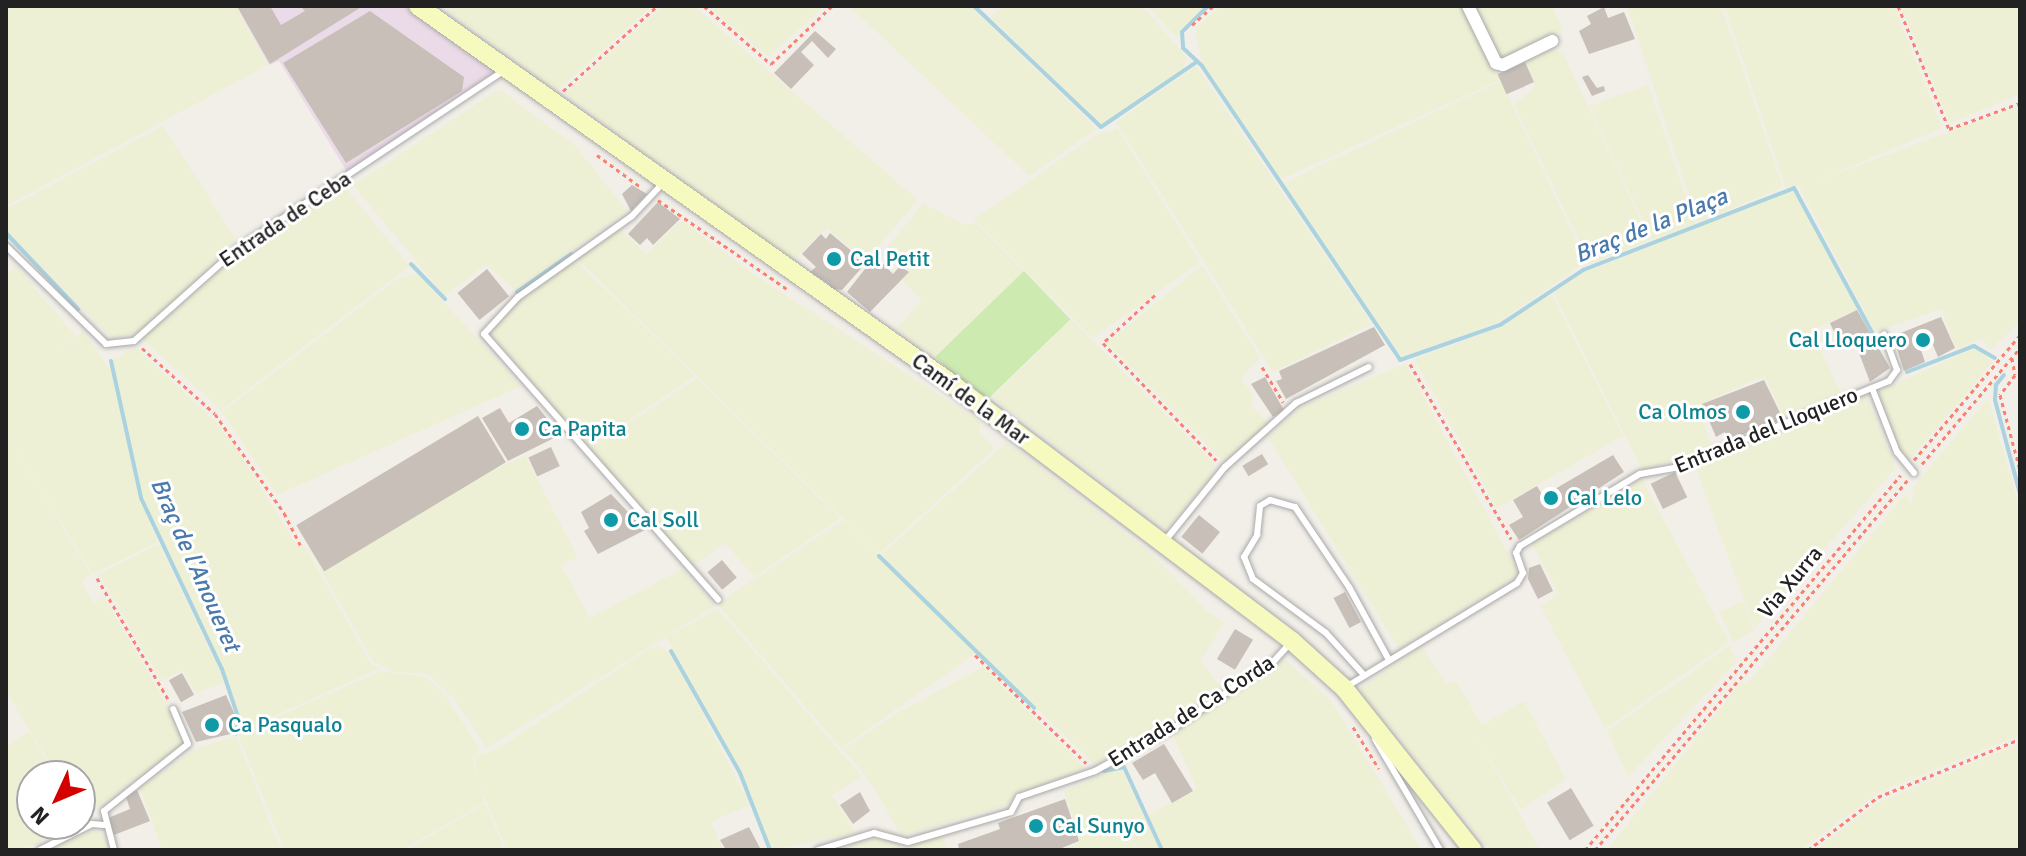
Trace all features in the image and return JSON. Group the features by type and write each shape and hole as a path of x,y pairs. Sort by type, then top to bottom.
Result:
{"main road":[{"name":"Camí de la Mar","path":"418,6 551,102 659,189 955,386 1292,641 1344,688 1353,713 1473,850"}],"street":[{"path":"1468,6 1496,63 1503,65 1552,41"}],"lane":[{"name":"Entrada de Ceba","path":"134,341 238,248 478,92 505,69"},
{"path":"659,189 518,297 484,334 718,599"},
{"path":"6,246 106,344 134,341"},
{"name":"Entrada del Lloquero","path":"1517,549 1640,474 1675,468 1889,381 1897,370 1884,334"},
{"path":"1164,542 1223,469 1293,408 1369,367"},
{"path":"1872,388 1897,452 1914,473"},
{"path":"1364,675 1326,633 1253,579 1246,550 1257,535 1260,506 1270,500 1295,507 1349,587 1389,660"},
{"path":"1344,688 1521,580 1517,549"},
{"name":"Entrada de Ca Corda","path":"818,850 874,833 908,842 1011,812 1019,797 1095,771 1172,729 1274,661 1292,641"},
{"path":"114,850 104,825 109,805 185,749 187,735 173,709"},
{"path":"1353,713 1440,850"},
{"path":"40,850 92,824 104,825"}],"path":[{"path":"551,102 657,6"},
{"path":"704,6 771,64 832,6"},
{"path":"1192,25 1213,6"},
{"path":"1898,6 1949,129 2020,103"},
{"path":"594,153 659,189 794,293"},
{"path":"1155,295 1103,343 1223,469"},
{"name":"Via Xurra","path":"1585,850 2020,335"},
{"path":"134,341 215,414 284,513 301,547"},
{"path":"1595,850 2020,348"},
{"path":"2012,358 2015,375 2000,395 2020,470"},
{"path":"1410,364 1517,549"},
{"path":"1262,367 1285,404 1293,408"},
{"path":"97,578 173,709"},
{"path":"975,655 1095,771"},
{"path":"1353,713 1379,770"},
{"path":"1808,850 1878,797 2020,739"}],"shaded area":[{"path":"236,6 418,6 505,69 349,175 279,61 269,65"}],"green space":[{"path":"6,6 236,6 268,65 6,206"},
{"path":"448,6 652,6 557,91 445,10"},
{"path":"663,6 694,6 918,200 865,261 827,228 793,261 564,94"},
{"path":"708,6 825,6 768,57"},
{"path":"849,6 971,6 1097,129 1029,176"},
{"path":"1004,6 1142,6 1187,57 1183,69 1101,125 990,17"},
{"path":"1147,6 1205,6 1176,37"},
{"path":"1221,6 1464,6 1500,80 1279,180 1202,65 1195,28"},
{"path":"1471,6 1552,6 1563,29 1498,60"},
{"path":"1627,6 1721,6 1783,187 1698,223"},
{"path":"1724,6 1894,6 1942,128 1816,181 2020,106 2020,322 1990,350 1982,338 1956,349 1941,309 1875,332 1799,186 1786,188"},
{"path":"1901,6 2020,6 2020,94 1950,123"},
{"path":"1552,49 1563,53 1650,240 1590,264 1514,104 1535,87 1526,61"},
{"path":"1196,66 1372,324 1273,372 1116,122"},
{"path":"1501,81 1586,262 1499,322 1402,357 1282,184"},
{"path":"1648,85 1695,224 1652,240 1589,106"},
{"path":"499,89 576,146 627,211 515,290 486,264 445,296 353,185"},
{"path":"163,126 236,239 168,308 136,333 112,338 6,231 6,209"},
{"path":"1117,128 1200,262 1093,338 974,219 1096,135"},
{"path":"344,186 410,266 221,410 142,339 251,243"},
{"path":"1789,191 1799,195 1858,309 1811,331 1843,396 1785,420 1765,377 1752,381 1697,406 1713,448 1642,470 1553,292 1580,274"},
{"path":"923,203 966,225 976,223 1024,271 937,358 896,329 922,300 901,279 910,270 884,252"},
{"path":"681,220 752,273 981,422 979,432 995,448 879,554 577,259 620,229 646,254"},
{"path":"575,260 695,376 587,448 490,332 521,298"},
{"path":"1202,265 1260,358 1241,378 1254,397 1250,405 1270,424 1224,462 1107,343"},
{"path":"16,266 75,335 60,348 83,331 111,370 139,495 158,542 93,574 12,442 91,574 82,581 93,603 104,597 185,736 182,745 96,808 96,760 48,760 6,692 6,274"},
{"path":"1024,271 1071,319 982,405 936,356"},
{"path":"417,273 521,386 277,495 222,412 397,279"},
{"path":"1551,293 1623,436 1497,508 1414,359 1501,327"},
{"path":"1071,319 1214,463 1214,472 1166,530 992,397"},
{"path":"135,347 215,421 239,452 298,547 304,545 371,664 379,669 238,732 240,718 224,671 142,498 112,361"},
{"path":"1972,349 1986,354 1992,363 1910,459 1900,449 1878,392"},
{"path":"1406,364 1517,570 1513,579 1399,649 1268,437 1303,406"},
{"path":"697,378 840,518 754,577 725,543 693,566 588,450"},
{"path":"1866,396 1896,468 1754,628 1695,466"},
{"path":"1988,398 2020,509 2020,735 1881,791 1800,850 1607,850 1742,681 1747,684 1905,494 1911,504 1914,486"},
{"path":"1007,442 1152,554 1208,612 1225,622 1200,661 1223,689 1161,731 1094,764 881,555"},
{"path":"525,456 578,557 561,565 590,618 682,569 715,606 487,748 456,701 428,674 393,672 373,661 309,549"},
{"path":"1642,479 1729,642 1605,729 1540,605 1559,595 1532,544"},
{"path":"844,520 976,653 841,748 717,604"},
{"path":"159,544 225,682 196,694 183,670 161,681 99,574"},
{"path":"1743,601 1754,631 1733,642 1719,612"},
{"path":"718,609 862,777 832,795 856,833 771,850 740,772 666,637"},
{"path":"1422,646 1446,684 1456,681 1482,725 1524,701 1566,779 1521,810 1476,736 1540,850 1490,850 1359,689"},
{"path":"1730,646 1737,661 1628,777 1607,731"},
{"path":"660,647 670,653 750,805 711,822 723,850 507,850 477,781 475,756 498,748 649,649"},
{"path":"1283,658 1330,699 1422,850 1164,850 1148,815 1197,789 1172,733"},
{"path":"983,667 1086,769 1015,794 1007,805 902,836 867,777 843,750 897,713"},
{"path":"381,671 426,677 447,698 480,749 472,759 484,803 402,850 284,850 238,734"},
{"path":"29,731 46,760 16,760 16,840 43,840 30,847 7,850 6,746"},
{"path":"236,736 281,850 155,850 161,847 140,788 197,748"},
{"path":"2020,743 2020,850 1814,850 1879,802"},
{"path":"1120,766 1160,850 1061,850 1080,842 1064,791"},
{"path":"485,804 505,850 406,850"},
{"path":"96,832 105,836 111,850 49,850 71,840 96,840"},
{"path":"942,835 947,850 834,850 876,838 907,847"}],"building":[{"path":"237,6 270,6 281,25 305,11 300,6 363,6 270,64"},
{"path":"1604,7 1608,18 1624,12 1635,39 1589,54 1579,31 1591,24 1587,16"},
{"path":"370,11 464,77 462,91 346,163 283,63"},
{"path":"815,31 836,49 828,58 812,41 801,52 814,65 791,89 774,73"},
{"path":"1525,62 1534,82 1507,94 1498,74"},
{"path":"1588,75 1597,88 1604,86 1605,91 1592,96 1582,77"},
{"path":"632,185 647,194 631,211 622,194"},
{"path":"658,202 680,219 653,245 647,238 640,245 628,234"},
{"name":"Cal Petit","path":"830,233 866,263 842,290 824,288 829,284 810,272 816,267 802,254 821,234 826,239"},
{"path":"875,256 893,274 900,266 909,272 870,312 847,292"},
{"path":"487,269 509,296 479,320 457,293"},
{"path":"1857,310 1890,368 1870,382 1856,345 1842,350 1830,323"},
{"name":"Cal Lloquero","path":"1941,317 1955,348 1938,357 1933,345 1921,350 1925,362 1904,371 1893,336"},
{"path":"1374,327 1385,345 1286,399 1276,381 1282,379 1279,371"},
{"path":"1265,377 1284,410 1273,417 1251,384"},
{"name":"Ca Olmos","path":"1764,380 1783,419 1728,440 1725,432 1716,437 1702,404"},
{"name":"Ca Papita","path":"537,406 560,435 508,461 482,418 500,408 509,423"},
{"path":"478,416 506,462 324,571 296,525"},
{"path":"551,447 560,466 537,477 528,458"},
{"path":"1262,454 1268,464 1248,476 1242,466"},
{"name":"Cal Lelo","path":"1613,455 1624,472 1519,540 1509,525 1523,517 1513,500 1537,486 1543,496"},
{"path":"1675,472 1687,497 1663,509 1651,484"},
{"name":"Cal Soll","path":"611,494 645,530 598,554 584,531 589,528 581,512"},
{"path":"1199,515 1220,532 1202,554 1181,537"},
{"path":"722,560 737,578 722,590 707,572"},
{"path":"1540,564 1553,591 1538,599 1528,579 1529,568"},
{"path":"1345,592 1361,622 1349,628 1334,598"},
{"path":"1235,629 1253,640 1235,670 1217,659"},
{"path":"182,673 194,695 181,702 169,680"},
{"name":"Ca Pasqualo","path":"226,695 236,717 235,733 196,742 182,712"},
{"path":"1164,744 1193,791 1172,803 1155,773 1143,780 1132,763"},
{"path":"1571,788 1594,826 1570,840 1547,802"},
{"path":"137,790 150,821 114,835 108,818 130,809 126,797"},
{"path":"860,792 870,811 853,824 840,805"},
{"name":"Cal Sunyo","path":"1065,799 1079,841 1057,850 959,850 958,844 1000,829 998,823"},
{"path":"749,827 761,850 726,850 720,840"}],"waterway":[{"path":"974,6 1101,127 1195,63"},
{"name":"Braç de la Plaça","path":"1208,6 1182,32 1183,48 1202,66 1400,360 1500,325 1583,270 1794,188 1874,336"},
{"name":"Braç de l'Anoueret","path":"6,233 78,309"},
{"path":"517,292 571,254"},
{"path":"411,264 445,299"},
{"name":"Braç de la Plaça","path":"1907,372 1974,346 1995,358"},
{"name":"Braç de l'Anoueret","path":"111,361 141,498 222,669 239,720 236,734"},
{"name":"Braç de la Plaça","path":"2004,375 1996,385 1995,400 2020,494"},
{"path":"879,556 1034,708"},
{"path":"671,651 740,773 770,850"},
{"path":"1104,771 1124,767 1162,850"}],"place":[{"name":"Cal Petit","path":"834,259"},
{"name":"Cal Lloquero","path":"1923,340"},
{"name":"Ca Olmos","path":"1743,412"},
{"name":"Ca Papita","path":"522,429"},
{"name":"Cal Lelo","path":"1551,498"},
{"name":"Cal Soll","path":"611,520"},
{"name":"Ca Pasqualo","path":"212,725"},
{"name":"Cal Sunyo","path":"1036,826"}]}
